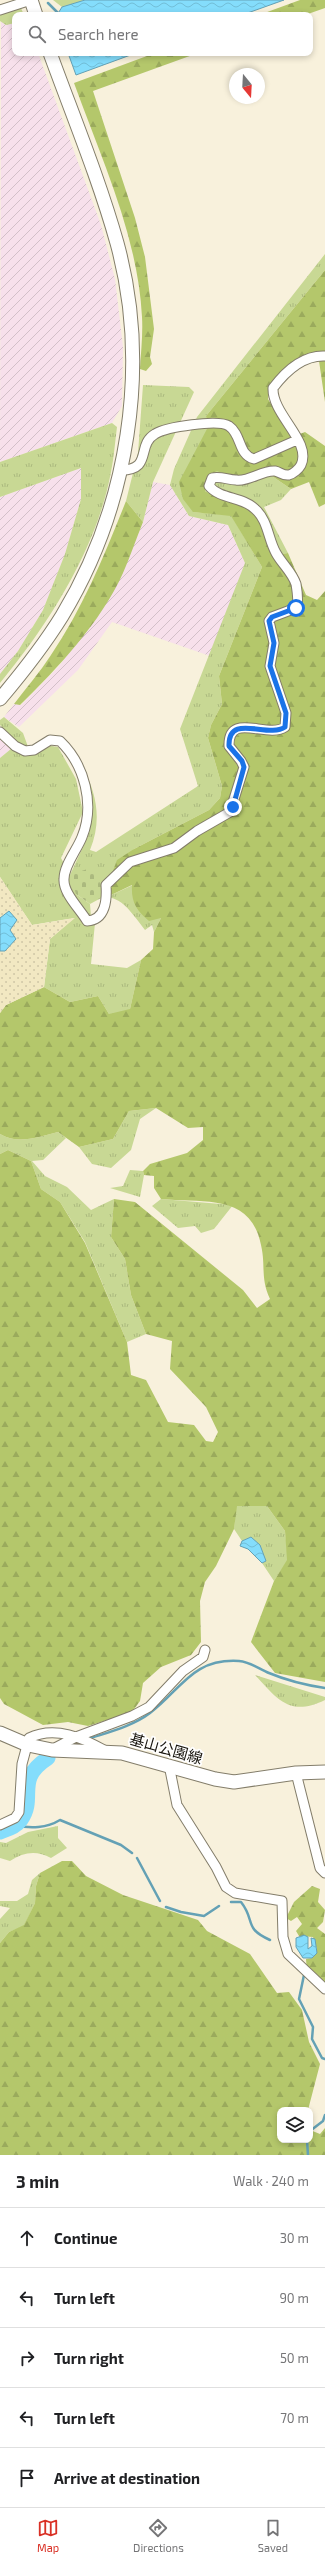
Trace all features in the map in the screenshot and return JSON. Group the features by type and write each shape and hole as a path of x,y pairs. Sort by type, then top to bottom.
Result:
{"street":[{"path":"0,10 31,0 35,12"},
{"path":"0,699 34,658 73,595 87,569 106,520 121,470 132,379 129,311 124,277 110,225 51,56"},
{"path":"0,732 15,746 25,752 34,750 50,740 60,742 71,754 88,795 88,819 64,879 68,893 87,921 93,921 99,916 104,908 107,897 106,885 122,867 130,862 174,848 197,831 230,812 244,767 242,761 229,746 232,734 238,728 244,727 274,732 285,727 286,713 270,666 274,643 269,621 272,617 296,608 298,604 296,585 275,552 262,517 255,508 245,502 220,495 209,486 212,478 216,477 238,481 266,472 276,471 284,475 291,475 301,465 303,454 302,445 297,440 272,398 272,388 288,370 312,357 325,356"},
{"path":"121,470 137,467 142,462 147,442 153,435 198,425 218,423 229,426 238,436 243,452 248,457 254,459 297,440"},
{"path":"52,1750 76,1737 132,1716 149,1707 183,1671 203,1657 205,1650"},
{"name":"基山公園線","path":"0,1733 28,1745 52,1750 106,1751 136,1756 215,1779 234,1782 296,1773 325,1772"},
{"path":"0,1824 15,1818 19,1812 22,1764 29,1738 38,1734 56,1733 76,1737 106,1751"},
{"path":"169,1765 177,1805 216,1867 226,1888 235,1893 282,1901 283,1937 288,1954 325,1989"},
{"path":"296,1773 320,1868 325,1873"}],"shaded area":[{"path":"1,20 6,25 12,24 12,56 39,56 101,225 115,279 123,347 122,406 112,423 0,462"},
{"path":"81,468 81,499 65,554 43,610 18,651 0,674 0,497"},
{"path":"153,482 170,485 189,516 228,525 245,563 210,656 112,622 78,670 19,727 4,717 14,704 21,705 59,666 94,620 122,575 143,522"},
{"path":"0,739 11,749 0,758"}],"green space":[{"path":"53,0 85,0 62,7"},
{"path":"300,0 325,0 325,8 313,12 267,12"},
{"path":"21,8 23,12 12,12 12,24 6,25 0,21 0,15"},
{"path":"147,56 190,56 93,91 135,218 145,257 154,329 150,357 152,364 146,371 140,369 142,317 139,287 126,227 117,198 74,83"},
{"path":"325,254 325,270 206,416 208,427 193,512 231,515 262,567 219,676 222,704 211,725 208,738 222,786 220,798 209,810 134,849 109,896 133,885 161,918 154,932 152,925 145,930 129,910 117,900 110,897 76,894 90,904 91,916 95,923 91,964 127,968 141,960 130,1009 169,1062 109,1014 98,996 70,1002 44,987 50,939 74,918 32,925 0,877 0,758 17,744 0,725 0,720 4,717 23,733 31,755 51,746 58,747 76,779 83,812 61,858 70,875 88,836 92,799 83,768 95,798 97,818 96,829 90,850 96,852 198,786 180,729 245,563 228,525 189,516 170,485 174,469 197,417"},
{"path":"325,270 325,402 319,361 301,365 286,371 274,382 270,389 268,399 292,437 305,432 325,446 325,504 319,507 309,482 291,489 263,470 235,478 217,471 207,476 205,491 214,496 234,500 243,504 254,514 263,527 275,555 288,553 306,595 317,600 325,591 325,1682 275,1673 251,1642 274,1581 287,1560 285,1531 267,1506 237,1506 234,1529 216,1566 205,1582 200,1601 201,1642 191,1655 161,1667 143,1683 140,1701 132,1712 88,1726 68,1722 43,1725 4,1704 0,1698 0,1154 8,1150 31,1161 41,1189 60,1202 85,1243 127,1342 131,1375 146,1380 168,1422 194,1425 206,1441 213,1442 218,1432 206,1407 170,1369 172,1341 146,1334 131,1295 125,1259 111,1237 114,1199 135,1202 243,1290 257,1308 270,1299 264,1278 261,1245 256,1228 247,1216 236,1209 223,1204 161,1199 154,1188 154,1176 144,1175 143,1171 150,1164 187,1153 203,1140 203,1127 188,1128 156,1108 129,1111 113,1139 79,1147 58,1132 36,1138 21,1140 0,1134 0,1013 6,1005 44,987 70,1002 98,996 109,1014 130,1009 141,960 153,949 154,932 161,918 149,921 141,913 135,905 132,896 132,885 109,896 108,884 117,860 134,849 209,810 220,798 222,786 208,738 211,725 222,704 219,676 262,567 231,516 193,512 183,499 179,482 208,427 206,416"},
{"path":"143,385 189,387 194,392 153,482 143,522 126,501 138,453"},
{"path":"112,423 117,427 111,472 95,529 83,557 69,584 36,636 0,683 0,674 18,651 43,610 65,554 81,499 81,468 0,497 0,462"},
{"path":"217,470 235,478 263,470 291,489 281,500 264,507 288,553 276,555 243,504 213,497 205,491 207,476"},
{"path":"126,501 143,522 126,567 114,591 91,627 78,644 20,705 14,704 47,661 73,619 101,561"},
{"path":"96,866 103,897 90,904 76,894 70,875"},
{"path":"156,1108 140,1119 131,1150 111,1168 92,1164 79,1147 113,1139 129,1111"},
{"path":"58,1132 66,1138 43,1160 32,1161 45,1176 67,1187 91,1210 114,1199 111,1237 125,1259 131,1295 146,1334 127,1342 85,1242 60,1202 41,1189 31,1161 8,1150 0,1154 0,1134 21,1140 36,1138"},
{"path":"130,1170 143,1171 144,1175 140,1197 110,1188 123,1186"},
{"path":"161,1199 233,1205 214,1229 201,1233 195,1226 178,1228 152,1206"},
{"path":"236,1506 267,1506 285,1531 288,1560 274,1581 262,1563 266,1561 251,1537 242,1541 234,1529"},
{"path":"255,1675 325,1697 325,1700 303,1707 294,1706 278,1698"},
{"path":"58,1826 58,1838 67,1848 51,1858 46,1855 30,1853 10,1861 0,1858 0,1842 6,1843 28,1832"},
{"path":"62,1861 72,1861 86,1876 123,1895 198,1920 207,1931 250,1954 277,1993 289,1992 302,2010 309,2042 320,2064 309,2107 277,2107 277,2143 313,2143 313,2131 320,2134 325,2128 325,2155 0,2155 0,1943 9,1932 24,1925 35,1903 36,1886 40,1873"},
{"path":"40,1873 36,1886 35,1903 24,1926 9,1932 0,1943 0,1919 10,1908 0,1906 0,1901 17,1901 28,1894 32,1880"},
{"path":"312,1886 320,1889 318,1902 325,1910 323,1922 317,1928 325,1934 325,1985 307,1972 306,1959 312,1958 317,1949 313,1937 299,1936 296,1931 302,1924 297,1917 291,1921 286,1918 294,1902"}],"sand":[{"path":"0,877 32,925 75,918 50,939 44,987 6,1005 0,1013"}],"water":[{"path":"85,0 284,0 250,12 59,12 62,7"},
{"path":"69,56 128,56 76,75"},
{"path":"9,911 17,920 10,930 16,939 5,951 0,951 0,918"},
{"path":"251,1537 260,1545 266,1561 262,1563 248,1549 240,1546 242,1541"},
{"path":"304,1935 308,1937 308,1949 312,1946 311,1938 315,1939 317,1953 312,1958 303,1958 296,1947 296,1938"}],"waterway":[{"path":"48,3 57,12"},
{"path":"88,1739 136,1722 143,1718 161,1704 188,1677 198,1670 223,1661 239,1661 251,1664 283,1678 325,1688"},
{"path":"0,1832 14,1826 21,1820 27,1804 29,1781 32,1774 38,1766 48,1758"},
{"path":"16,1825 38,1827 50,1825 60,1820 121,1845 132,1853"},
{"path":"137,1858 160,1901"},
{"path":"231,1902 241,1902 256,1932 270,1940"},
{"path":"166,1907 181,1912 204,1916 219,1906"},
{"path":"304,1975 299,1999 313,2027 312,2039 322,2058 325,2059"},
{"path":"313,2129 323,2121 325,2115"},
{"path":"307,2143 308,2155"}],"route":[{"path":"233,807 244,767 242,761 229,746 229,740 232,734 238,728 244,727 274,732 285,727 286,713 270,666 274,643 269,621 272,617 296,608"}]}
